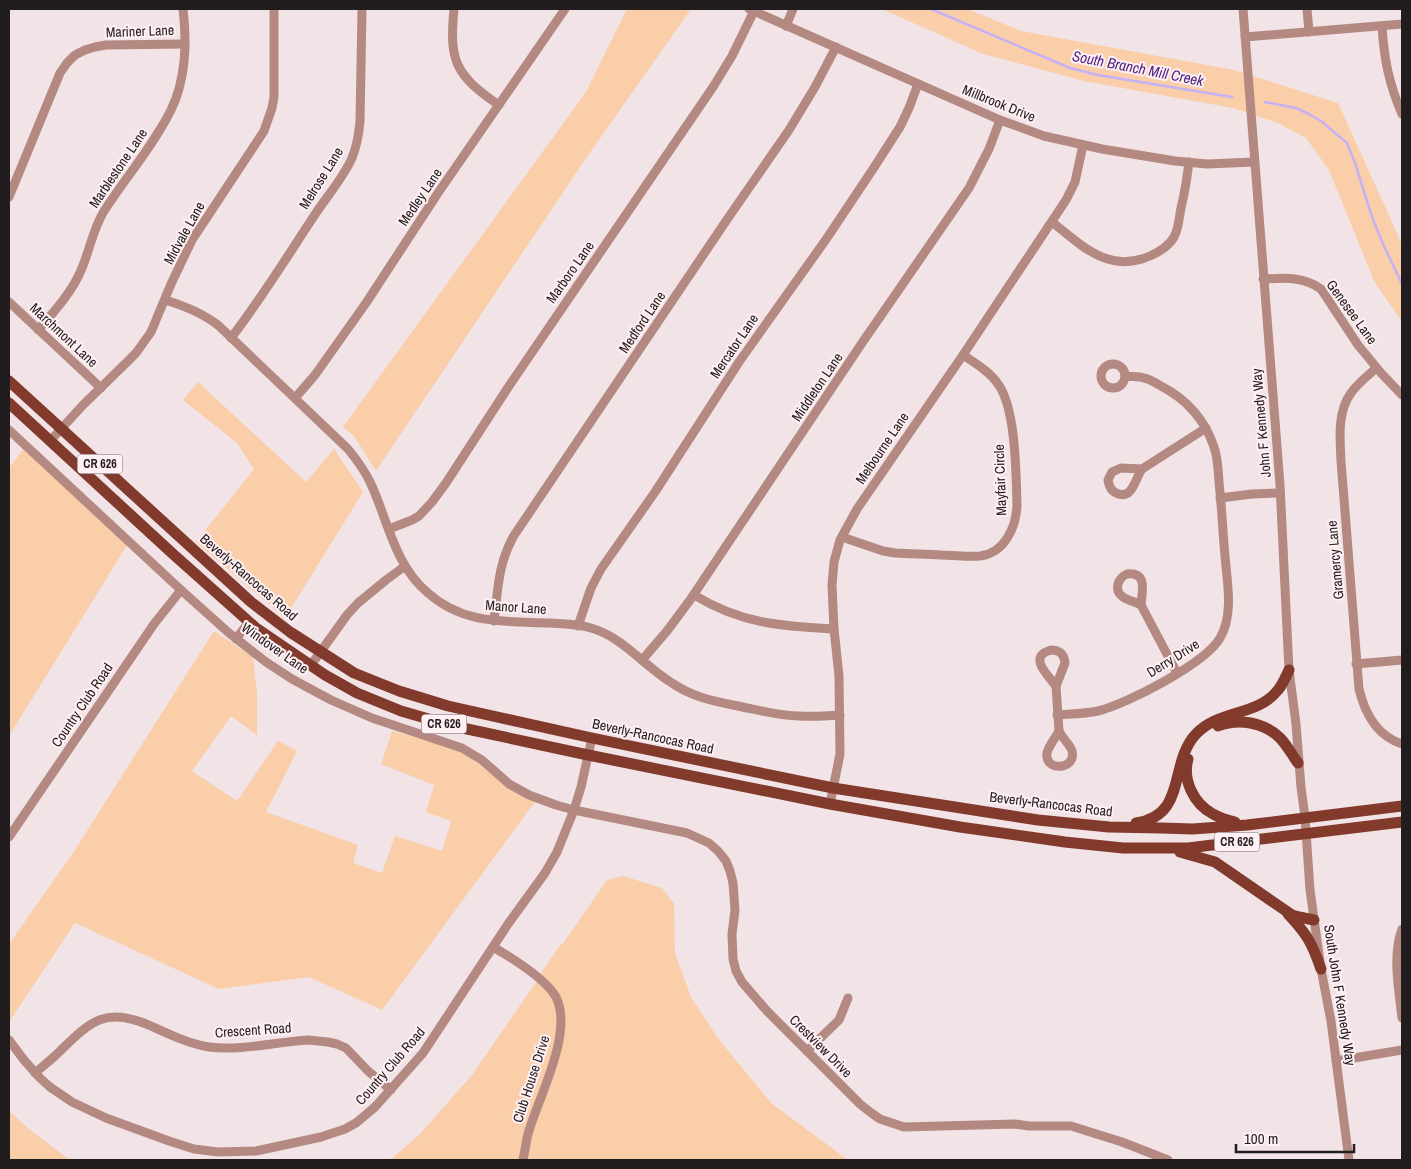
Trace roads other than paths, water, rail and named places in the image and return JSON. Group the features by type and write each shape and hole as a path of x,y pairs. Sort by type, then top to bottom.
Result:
{"main road":[{"name":"Beverly-Rancocas Road","path":"9,381 251,602 290,632 354,673 399,691 448,706 833,788 1038,820 1109,827 1193,829 1402,806"},
{"name":"CR 626","path":"9,403 249,622 311,665 357,693 401,711 453,726 830,804 960,827 1065,842 1123,848 1188,848 1402,822"},
{"path":"1109,827 1147,821 1158,815 1167,806 1174,793 1181,762 1195,735 1205,726 1218,719 1258,706 1269,699 1279,690 1289,670"},
{"path":"1247,824 1223,819 1211,814 1195,798 1187,775 1187,762 1192,749 1200,738 1210,729 1223,724 1251,723 1274,733 1298,763"},
{"path":"1166,848 1214,862 1239,877 1283,909 1299,917 1314,920"},
{"path":"1283,909 1303,930 1313,946 1321,968"}],"street":[{"name":"Marblestone Lane","path":"38,330 50,317 76,280 82,270 93,234 104,211 158,134 171,110 180,85 184,61 183,9"},
{"name":"Midvale Lane","path":"50,441 136,353 151,332 192,240 261,136 274,97 274,9"},
{"name":"Melrose Lane","path":"231,338 339,181 352,158 359,133 360,121 362,9"},
{"path":"454,9 452,39 456,62 467,80 481,93 499,105"},
{"name":"Medley Lane","path":"295,398 315,374 366,303 565,9"},
{"path":"786,26 793,9"},
{"name":"John F Kennedy Way","path":"1243,9 1280,493 1289,670 1306,834"},
{"path":"1307,9 1308,32"},
{"name":"Millbrook Drive","path":"751,10 1000,120 1044,136 1108,150 1189,162 1207,164 1254,162"},
{"name":"Marboro Lane","path":"389,529 419,516 446,483 509,386 713,87 732,56 751,10"},
{"path":"1245,37 1402,24"},
{"path":"1382,26 1387,73 1402,114"},
{"name":"Mariner Lane","path":"9,196 60,73 75,55 85,50 106,45 185,44"},
{"name":"Medford Lane","path":"494,621 500,570 503,558 513,537 789,130 836,47"},
{"name":"Mercator Lane","path":"578,626 591,588 601,569 659,486 739,362 873,169 900,127 918,84"},
{"name":"Middleton Lane","path":"642,660 694,595 862,343 965,193 985,158 1000,120"},
{"name":"Melbourne Lane","path":"830,804 840,754 839,676 834,628 833,573 837,550 857,509 963,355 1071,192 1083,145"},
{"path":"1052,222 1079,245 1105,259 1122,262 1139,260 1153,254 1168,245 1174,237 1186,189 1189,162"},
{"name":"Genesee Lane","path":"1263,279 1291,277 1314,284 1321,289 1352,337 1376,368 1402,395"},
{"name":"Manor Lane","path":"165,300 204,315 219,326 339,440 356,459 370,482 405,566 427,593 445,606 466,616 478,619 589,627 610,636 677,687 708,700 760,711 798,716 840,715"},
{"name":"Marchmont Lane","path":"9,302 101,388"},
{"name":"Mayfair Circle","path":"842,537 883,551 895,553 973,556 989,554 997,549 1011,534 1018,505 1012,431 1007,403 1001,388 992,376 963,355"},
{"name":"Gramercy Lane","path":"1376,368 1356,387 1347,400 1341,428 1341,462 1359,689 1372,721 1386,737 1402,744"},
{"name":"Derry Drive","path":"1057,715 1108,708 1130,699 1207,654 1221,638 1225,628 1228,596 1217,457 1214,448 1206,428 1189,406 1173,392 1144,378 1125,376"},
{"path":"1142,470 1206,428"},
{"name":"Windover Lane","path":"9,430 236,639 285,674 332,700 385,723 462,748 477,757 500,777 519,790 547,802 574,810"},
{"path":"1220,498 1280,493"},
{"path":"311,665 347,615 358,603 405,566"},
{"name":"Country Club Road","path":"9,837 149,632 181,590"},
{"path":"694,595 721,610 750,620 783,626 834,628"},
{"path":"1141,604 1177,673"},
{"path":"236,639 249,622"},
{"path":"1356,664 1402,660"},
{"path":"1056,686 1058,731"},
{"name":"Country Club Road","path":"9,1040 35,1073 50,1087 72,1102 94,1113 169,1141 194,1148 218,1152 269,1149 334,1134 345,1129 366,1115 423,1053 515,913 551,862 574,810 592,738"},
{"name":"Crestview Drive","path":"574,810 687,833 709,843 718,851 726,861 733,883 735,910 732,946 736,971 749,992 860,1104 880,1119 904,1127 1015,1124 1071,1126 1122,1142 1168,1160"},
{"name":"South John F Kennedy Way","path":"1306,834 1310,890 1331,1021 1349,1160"},
{"path":"1402,929 1397,948 1397,960 1402,1018"},
{"name":"Club House Drive","path":"493,948 512,958 549,988 555,996 561,1015 560,1034 552,1066 528,1134 523,1160"},
{"path":"808,1051 839,1020 848,998"},
{"name":"Crescent Road","path":"35,1073 92,1022 102,1018 125,1017 208,1047 235,1047 308,1040 337,1044 346,1048 390,1090"},
{"path":"1336,1061 1402,1050"}],"waterway":[{"name":"South Branch Mill Creek","path":"931,9 1070,68 1098,75 1232,97"},
{"name":"South Branch Mill Creek","path":"1265,102 1296,108 1309,114 1321,121 1347,143 1372,217 1402,284"}]}
